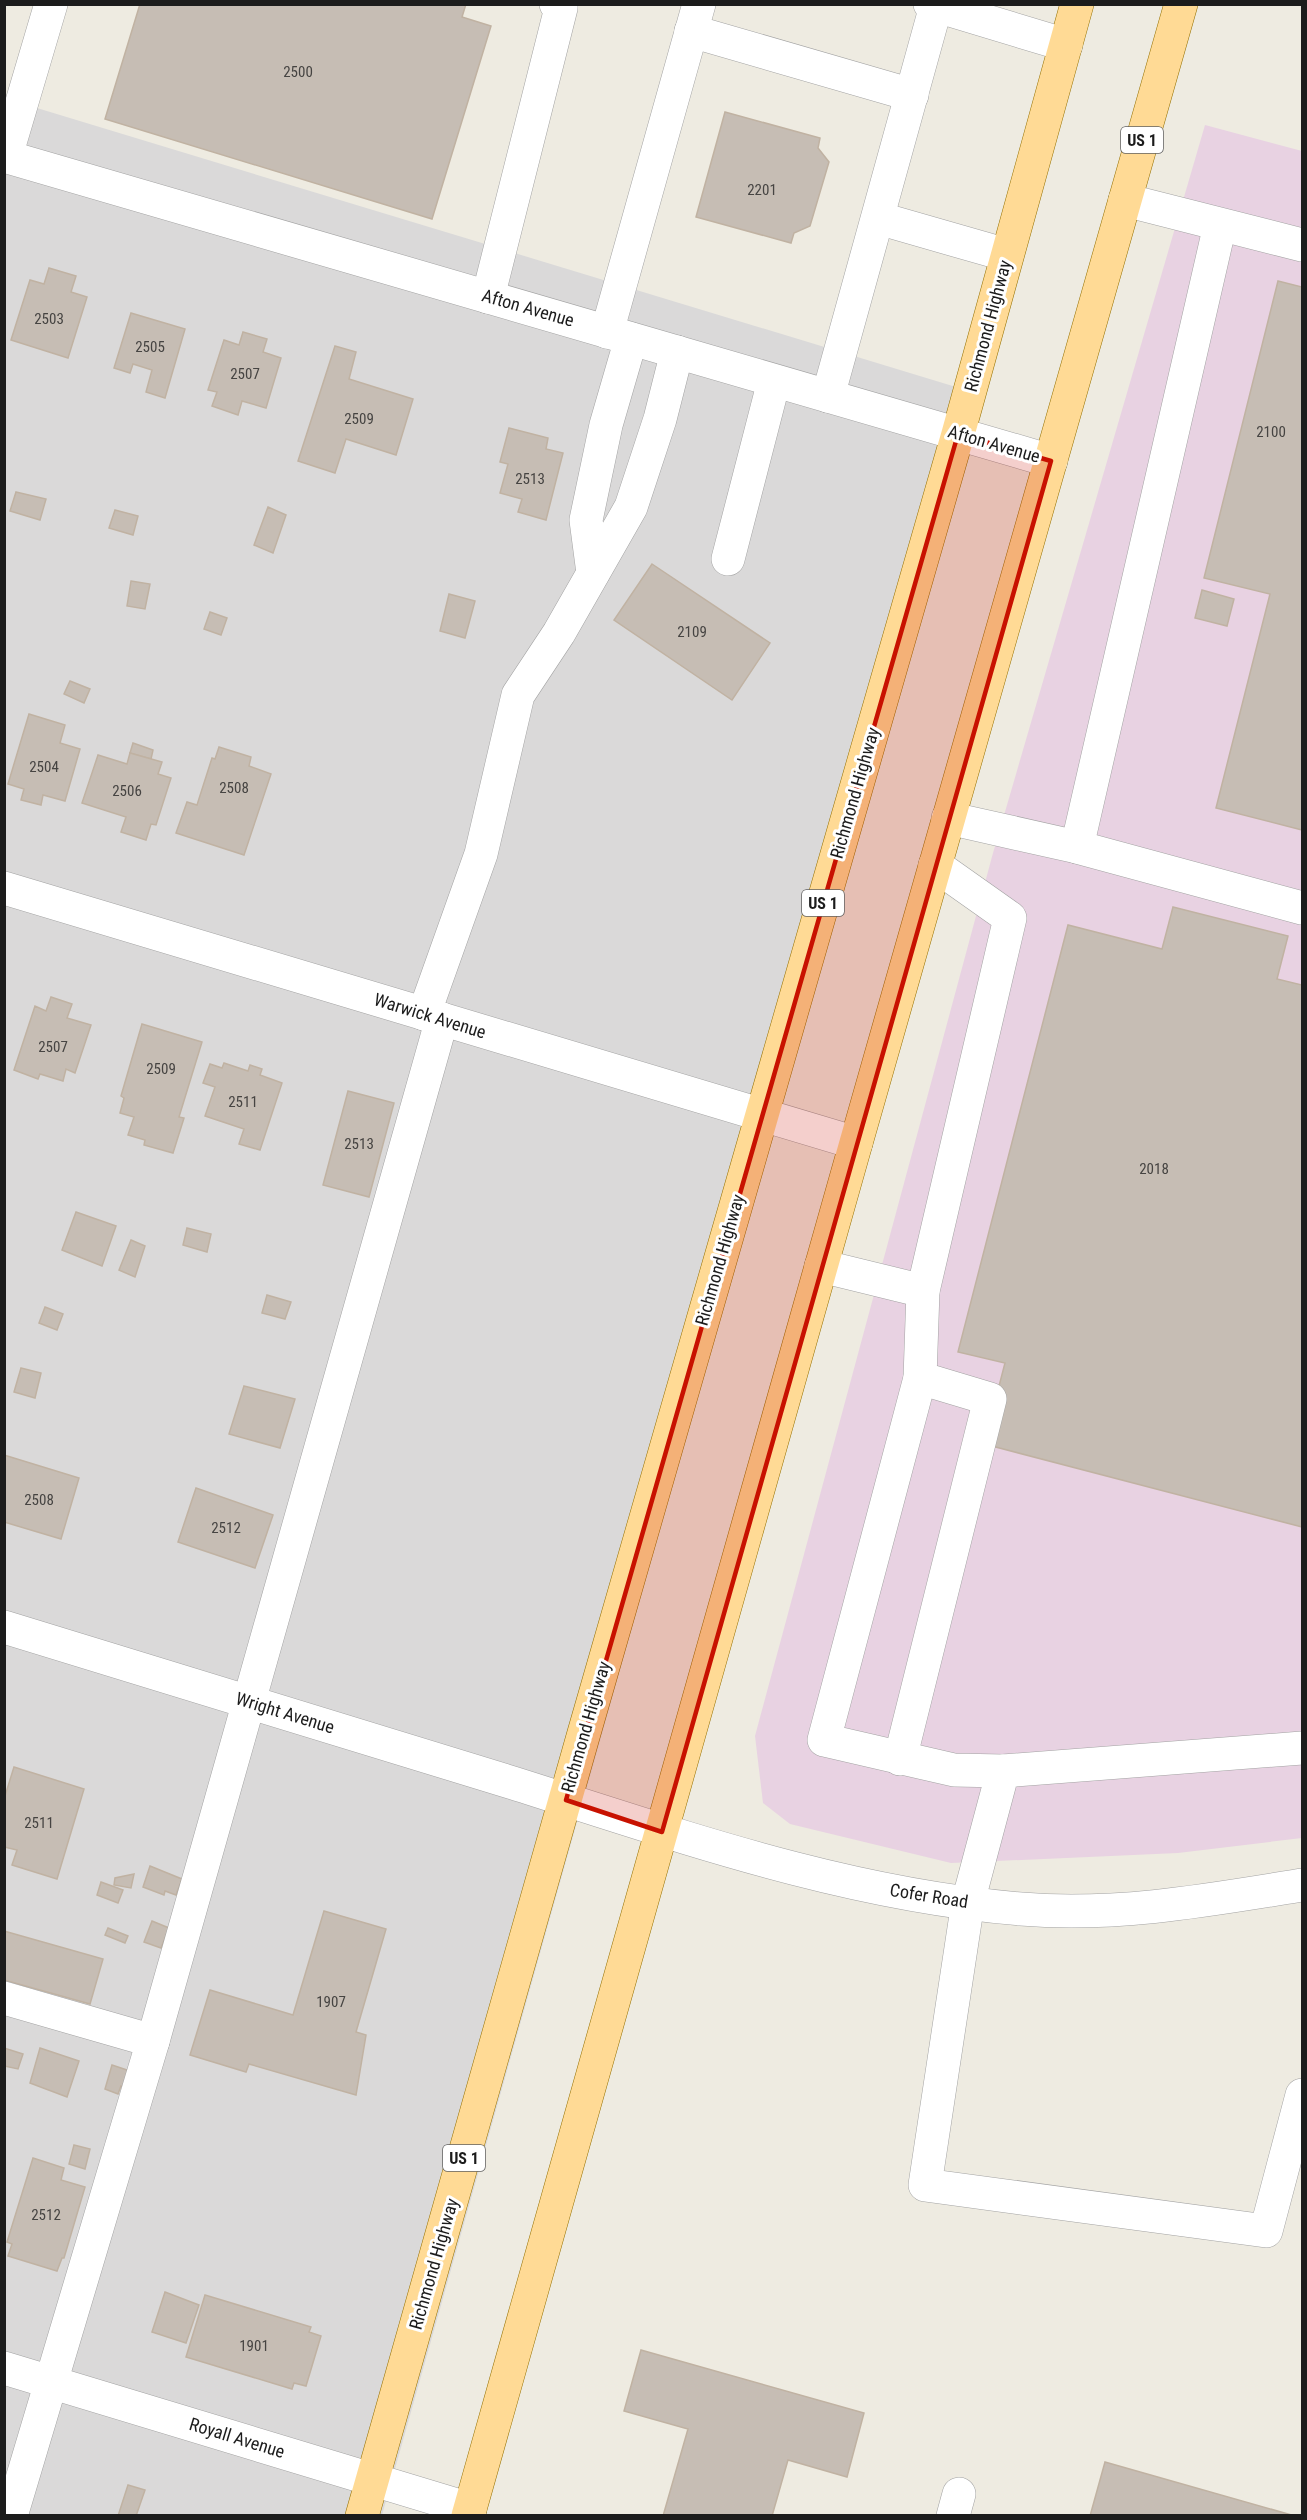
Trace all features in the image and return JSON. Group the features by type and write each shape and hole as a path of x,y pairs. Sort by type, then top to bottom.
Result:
{"main road":[{"name":"Richmond Highway","path":"362,2516 958,434 1077,4"},
{"name":"US 1","path":"469,2512 948,818 1181,4"}],"street":[{"path":"5,156 51,4"},
{"path":"488,297 561,8 556,4"},
{"path":"828,396 912,94 933,5 1066,45"},
{"path":"593,573 586,520 606,425 619,335 695,18 912,94"},
{"name":"Afton Avenue","path":"5,156 1051,461"},
{"path":"1125,200 1302,245"},
{"path":"878,218 1008,255"},
{"path":"1077,847 1221,225"},
{"path":"11,2516 153,2041 250,1702 433,1017 482,854 518,695 559,633 632,507 660,418 677,352"},
{"path":"728,559 774,381"},
{"path":"948,818 1077,847 1302,908"},
{"path":"935,865 1010,918 923,1291 920,1378 824,1740 954,1770 1004,1771 1302,1748"},
{"name":"Warwick Avenue","path":"4,888 856,1143"},
{"path":"821,1266 923,1291"},
{"path":"900,1759 990,1399 920,1378"},
{"name":"Wright Avenue","path":"4,1627 566,1800"},
{"path":"1004,1771 968,1902 925,2186 1266,2231 1302,2095"},
{"name":"Cofer Road","path":"566,1800 662,1832 838,1881 930,1898 1024,1909 1100,1910 1188,1904 1302,1885"},
{"path":"4,1998 153,2041"},
{"name":"Royall Avenue","path":"4,2368 372,2480 469,2512"}],"highlighted area":[{"path":"958,434 1051,461 662,1832 566,1800"}],"shaded area":[{"path":"4,98 979,394 382,2515 5,2515"},
{"path":"1205,125 1302,151 1302,1838 1178,1853 951,1863 790,1824 763,1803 755,1736 993,853"}],"building":[{"path":"140,4 466,4 462,17 491,26 432,219 105,119"},
{"path":"725,112 820,138 818,148 829,162 810,226 794,233 791,243 696,217"},
{"path":"49,268 76,276 71,292 87,297 68,358 11,340 30,280 44,284"},
{"path":"1278,281 1302,287 1302,830 1216,808 1270,594 1204,578"},
{"path":"131,313 185,329 165,398 146,392 152,370 133,364 130,373 114,368"},
{"path":"243,332 267,339 263,352 281,358 266,408 242,401 238,415 212,406 217,392 208,390 224,340 239,345"},
{"path":"335,346 356,352 349,379 413,399 396,455 346,439 335,473 298,461"},
{"path":"509,428 548,438 546,449 563,453 546,520 518,512 522,499 500,493 508,464 500,462"},
{"path":"16,492 46,499 40,520 10,511"},
{"path":"268,507 286,515 273,553 254,545"},
{"path":"115,510 138,516 133,535 109,528"},
{"path":"652,564 770,643 732,700 614,620"},
{"path":"131,581 150,584 145,609 127,606"},
{"path":"1202,590 1234,599 1227,626 1195,618"},
{"path":"449,594 475,601 465,638 440,631"},
{"path":"210,612 227,618 221,635 204,629"},
{"path":"70,681 90,689 84,703 64,694"},
{"path":"29,714 65,725 60,743 80,749 65,801 43,795 41,805 21,800 24,789 8,784"},
{"path":"133,743 153,750 151,759 130,753"},
{"path":"219,747 251,757 249,766 271,774 244,855 176,833 187,802 197,805 212,758 215,759"},
{"path":"130,753 162,762 158,774 171,778 156,825 151,824 146,840 121,832 126,817 82,803 98,755 127,764"},
{"path":"1173,907 1288,936 1277,979 1302,985 1302,1527 984,1444 1005,1363 958,1352 1068,925 1162,949"},
{"path":"51,997 72,1004 67,1018 91,1025 75,1073 66,1069 63,1081 40,1074 38,1079 14,1070 35,1006 46,1011"},
{"path":"142,1024 202,1042 179,1117 184,1118 173,1153 144,1145 145,1140 128,1135 134,1117 120,1113 124,1098 121,1096"},
{"path":"224,1063 248,1071 250,1065 262,1069 260,1075 282,1083 260,1150 239,1144 244,1129 205,1116 215,1087 203,1083 210,1064 222,1068"},
{"path":"348,1091 394,1103 369,1197 323,1185"},
{"path":"76,1212 116,1226 102,1266 62,1250"},
{"path":"187,1228 211,1234 207,1252 183,1245"},
{"path":"131,1240 145,1246 135,1277 119,1270"},
{"path":"267,1295 291,1302 285,1319 262,1313"},
{"path":"45,1307 63,1314 57,1330 39,1323"},
{"path":"21,1368 41,1373 35,1398 14,1392"},
{"path":"244,1386 295,1399 280,1448 229,1434"},
{"path":"4,1455 79,1478 61,1539 4,1522"},
{"path":"196,1488 273,1515 255,1568 178,1542"},
{"path":"14,1767 84,1789 57,1879 12,1865 17,1850 4,1847 4,1799"},
{"path":"150,1866 182,1879 176,1895 165,1891 164,1895 143,1887"},
{"path":"134,1874 131,1888 114,1885 115,1878"},
{"path":"101,1882 123,1890 118,1903 97,1895"},
{"path":"324,1911 386,1929 356,2032 366,2035 356,2095 249,2064 246,2072 190,2055 210,1990 293,2015"},
{"path":"152,1921 169,1928 161,1948 144,1942"},
{"path":"108,1928 128,1936 125,1943 105,1935"},
{"path":"4,1931 103,1959 90,2004 4,1980"},
{"path":"4,2048 23,2054 18,2069 4,2066"},
{"path":"40,2048 79,2061 67,2097 30,2083"},
{"path":"112,2065 130,2071 124,2087 121,2086 118,2094 105,2089"},
{"path":"74,2145 90,2149 85,2169 69,2164"},
{"path":"33,2158 64,2168 61,2180 85,2187 64,2258 57,2271 8,2256 12,2244 7,2242"},
{"path":"165,2292 199,2305 186,2343 152,2332"},
{"path":"205,2295 311,2327 309,2332 321,2336 306,2386 294,2383 292,2389 186,2357"},
{"path":"641,2350 864,2413 847,2477 788,2460 772,2516 663,2516 688,2429 624,2411"},
{"path":"1105,2462 1295,2516 1090,2516"},
{"path":"128,2485 145,2490 136,2516 118,2516"}]}
